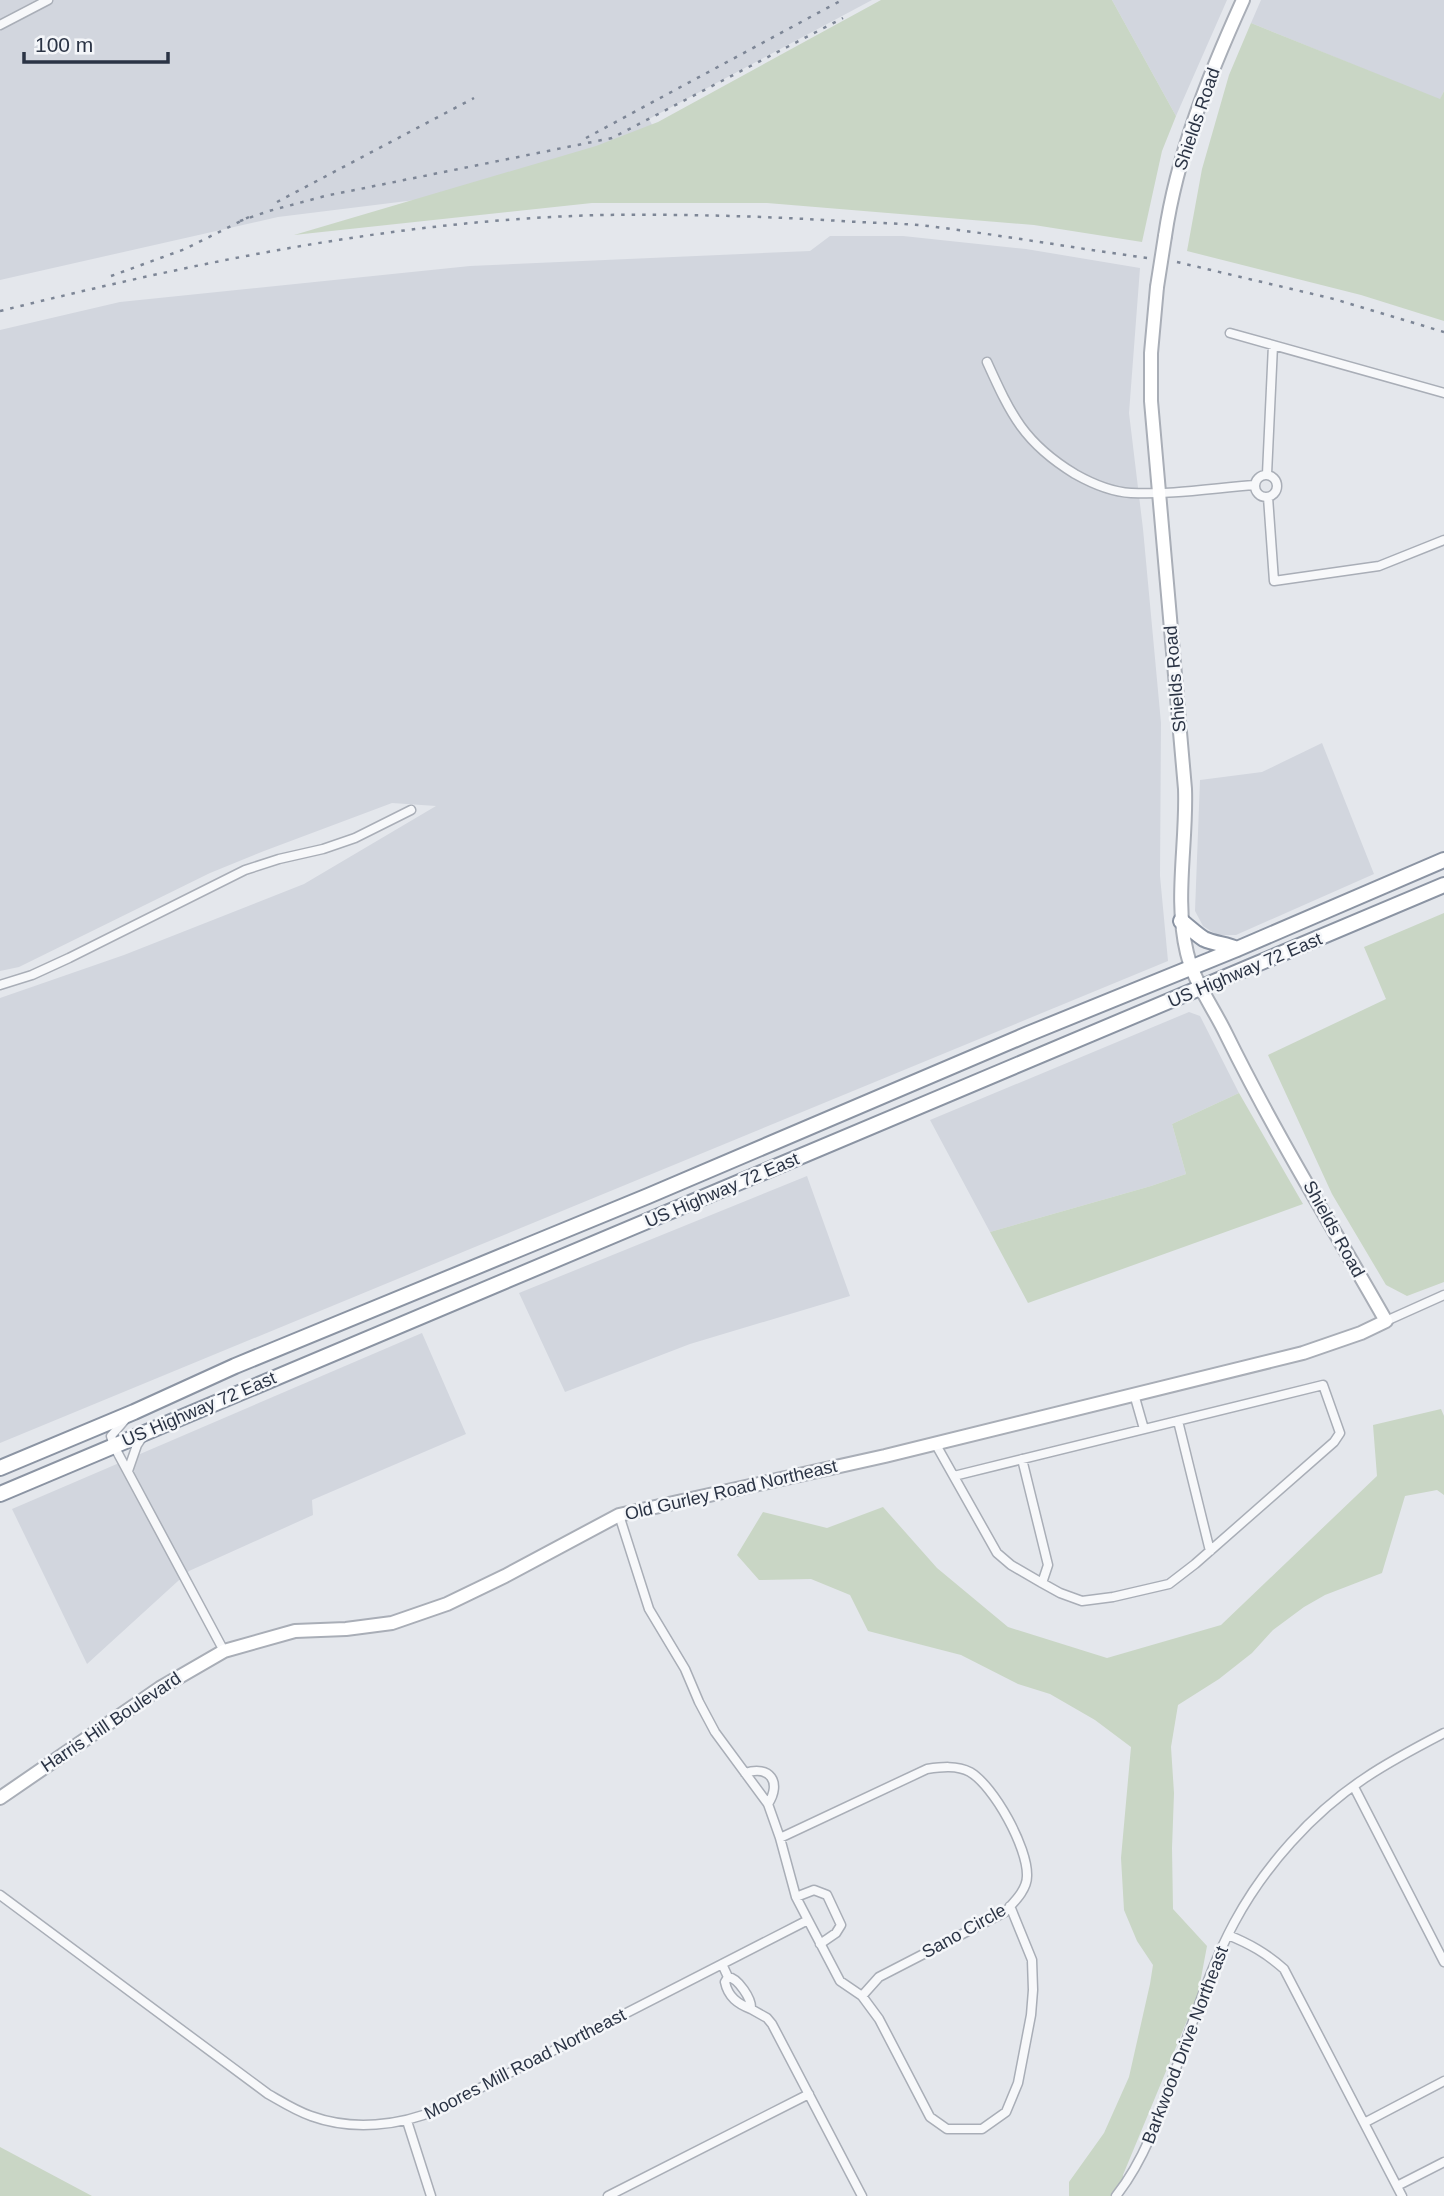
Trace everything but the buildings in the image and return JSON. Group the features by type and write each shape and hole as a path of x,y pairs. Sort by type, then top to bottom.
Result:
{"highway":[{"name":"US Highway 72 East","path":"0,1468 235,1366 635,1202 785,1136 1237,949 1444,860"},
{"name":"US Highway 72 East","path":"0,1494 1444,885"},
{"path":"1181,921 1202,938 1237,949"}],"street":[{"path":"0,25 48,0"},
{"name":"Shields Road","path":"1243,0 1223,44 1176,179 1157,287 1151,353 1151,401 1186,796 1181,921 1191,967 1200,989 1211,1003 1239,1060 1386,1321"},
{"path":"1230,333 1444,393"},
{"path":"1267,474 1273,345"},
{"path":"987,362 1017,422 1051,459 1087,481 1128,493 1255,485"},
{"path":"1267,474 1274,477 1278,487 1274,494 1268,497 1258,493 1255,485 1260,477 1267,474"},
{"path":"1268,497 1274,581 1379,566 1444,540"},
{"path":"0,985 32,975 69,958 245,870 355,838 411,810"},
{"name":"Old Gurley Road Northeast","path":"224,1651 295,1631 346,1629 392,1623 447,1604 619,1515 935,1443 1303,1353 1362,1333 1444,1295"},
{"path":"935,1443 997,1553 1011,1565 1042,1583 1082,1601 1169,1584 1334,1442 1340,1433 1322,1385 954,1476"},
{"path":"1135,1394 1144,1429"},
{"path":"134,1412 111,1436 114,1446 224,1651"},
{"path":"1178,1421 1210,1550"},
{"path":"128,1471 137,1445 146,1432"},
{"path":"1023,1459 1048,1565 1042,1583"},
{"path":"619,1515 649,1609 685,1669 715,1732 768,1804 796,1897 820,1944 840,1981 862,1996 879,2019 930,2117 947,2129 982,2129 1006,2112 1018,2083 1031,2015 1032,1960 1010,1906"},
{"name":"Harris Hill Boulevard","path":"0,1798 160,1688 224,1651"},
{"name":"Barkwood Drive Northeast","path":"1115,2196 1141,2159 1209,1974 1234,1922 1263,1878 1296,1838 1331,1804 1384,1766 1444,1733"},
{"name":"Sano Circle","path":"780,1839 927,1769 947,1766 970,1772 984,1785 996,1799 1018,1840 1027,1877 1020,1896 1005,1912 879,1978 862,1996"},
{"path":"745,1773 758,1769 765,1772 774,1783 774,1794 768,1804"},
{"path":"1354,1787 1444,1962"},
{"path":"796,1897 814,1890 827,1895 842,1924 836,1933 820,1944"},
{"name":"Moores Mill Road Northeast","path":"0,1895 268,2094 311,2116 343,2124 407,2121 439,2109 808,1920"},
{"path":"1228,1936 1253,1945 1284,1969 1402,2196"},
{"path":"722,1964 728,1977 725,1982 732,1996 740,2005 767,2018 772,2024 862,2196"},
{"path":"1364,2123 1444,2081"},
{"path":"608,2196 808,2094"},
{"path":"407,2121 430,2196"},
{"path":"1397,2186 1444,2162"}],"shaded area":[{"path":"0,0 872,0 649,119 678,175 529,186 278,217 0,280"},
{"path":"1112,0 1227,0 1176,116"},
{"path":"1261,0 1444,0 1444,91 1440,100 1251,23"},
{"path":"830,236 903,236 1026,249 1140,268 1129,413 1161,723 1160,876 1168,961 0,1443 0,998 124,955 304,884 436,806 392,803 264,851 210,873 19,967 0,971 0,330 120,302 470,266 810,251"},
{"path":"1322,743 1374,874 1236,935 1217,935 1203,926 1195,911 1200,780 1262,772"},
{"path":"1189,1012 1200,1016 1239,1093 1172,1124 1186,1174 990,1232 930,1120"},
{"path":"807,1176 850,1296 690,1344 565,1392 519,1293"},
{"path":"422,1333 466,1434 312,1500 313,1515 189,1571 87,1664 12,1509"}],"green space":[{"path":"881,0 1112,0 1176,116 1162,151 1142,242 1034,225 767,203 592,203 294,235 596,146 658,122"},
{"path":"1251,23 1440,99 1444,91 1444,321 1361,295 1187,251 1202,169 1229,75"},
{"path":"1444,913 1444,1282 1407,1296 1386,1285 1332,1194 1268,1055 1386,999 1364,947"},
{"path":"1239,1093 1303,1204 1028,1303 990,1232 1186,1174 1172,1124"},
{"path":"1441,1409 1444,1416 1444,1495 1437,1490 1405,1496 1382,1573 1325,1595 1304,1607 1273,1630 1252,1653 1219,1679 1178,1705 1171,1747 1174,1793 1173,1909 1207,1946 1198,1994 1123,2175 1122,2196 1069,2196 1069,2182 1104,2133 1129,2077 1153,1965 1137,1941 1124,1910 1121,1858 1131,1747 1095,1720 1050,1694 1018,1684 961,1655 868,1631 850,1595 811,1579 759,1580 737,1555 763,1512 827,1528 883,1507 937,1568 1008,1627 1107,1658 1221,1625 1377,1476 1373,1425"},
{"path":"0,2147 92,2196 0,2196"}],"railway":[{"path":"586,138 842,0"},
{"path":"240,221 325,196 612,138 843,18"},
{"path":"277,202 474,98"},
{"path":"0,311 149,276 298,246 449,225 602,215 692,215 906,224 1147,258"},
{"path":"111,276 185,249 249,217"},
{"path":"1177,262 1334,299 1444,332"}]}
